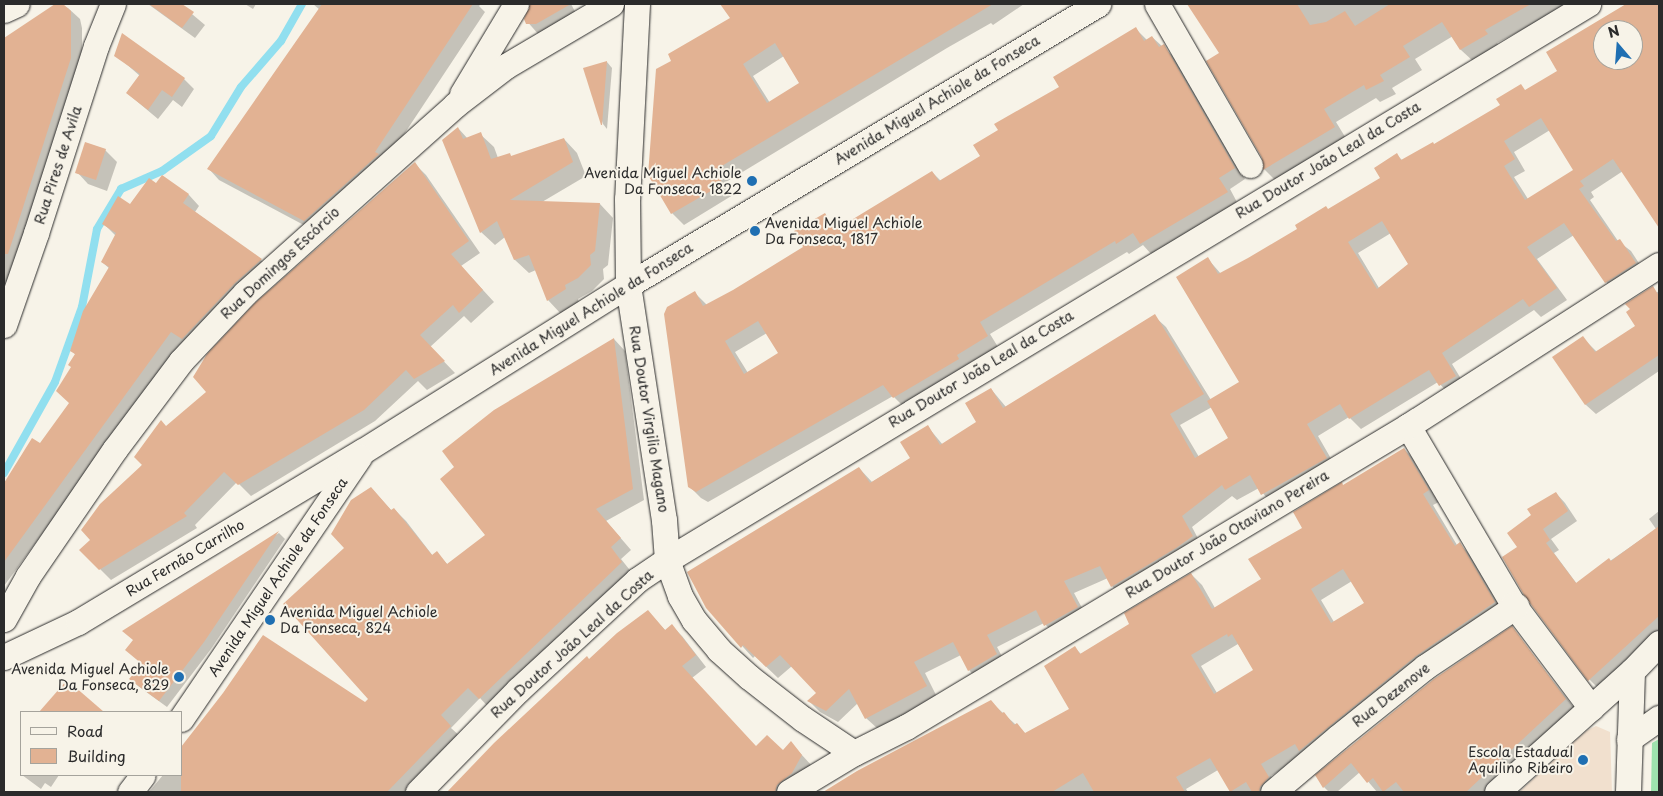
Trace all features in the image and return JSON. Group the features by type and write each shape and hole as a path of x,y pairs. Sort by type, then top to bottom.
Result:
{"street":[{"path":"4,10 17,4"},
{"name":"Rua Pires de Avila","path":"4,324 36,233 96,46 113,4"},
{"path":"455,105 516,4"},
{"name":"Rua Domingos Escórcio","path":"4,619 28,576 115,449 181,361 245,292 455,105 506,66 611,4"},
{"name":"Rua Doutor Virgilio Magano","path":"637,4 627,199 628,285 664,520 667,560 680,596 694,620 719,650 749,677 803,719 854,753"},
{"name":"Avenida Miguel Achiole da Fonseca","path":"182,718 363,451 628,285 1098,4"},
{"path":"1157,4 1250,166"},
{"name":"Rua Doutor João Leal da Costa","path":"418,792 518,690 638,580 667,560 1588,4"},
{"name":"Rua Doutor João Otaviano Pereira","path":"789,792 854,753 906,727 1408,426 1659,265"},
{"path":"1408,426 1516,606 1591,708"},
{"name":"Rua Fernão Carrilho","path":"4,657 78,622 363,451"},
{"name":"Rua Dezenove","path":"1273,792 1424,667 1516,606"},
{"path":"1497,792 1632,671 1659,643"},
{"path":"1628,792 1632,671"},
{"path":"1629,739 1659,718"},
{"path":"130,792 141,776"}],"shaded area":[{"name":"Escola Estadual Aquilino Ribeiro","path":"1596,726 1610,732 1612,792 1519,792 1586,731"}],"green space":[{"path":"1659,739 1659,792 1651,792 1652,743"}],"building":[{"path":"55,4 63,4 71,11 71,58 8,254 4,254 4,38"},
{"path":"149,4 182,4 194,12 182,28"},
{"path":"322,4 473,4 375,152 379,154 304,221 207,169"},
{"path":"530,4 571,4 536,24 526,24 524,19"},
{"path":"720,4 993,4 715,170 723,184 671,214 648,175 656,69 671,61 668,54 730,18","holes":["775,43 799,83 767,103 743,64"]},
{"path":"1187,4 1297,4 1310,25 1326,22 1345,11 1355,26 1390,4 1531,4 1485,30 1488,34 1460,50 1442,22 1403,46 1410,57 1380,75 1384,81 1366,90 1364,85 1324,109 1335,127 1263,170 1262,158 1206,61 1219,53"},
{"path":"1626,4 1659,4 1659,228 1613,159 1580,181 1584,186 1579,189 1616,241 1620,239 1636,263 1605,283 1564,223 1527,247 1557,288 1529,307 1523,299 1442,353 1456,376 1439,386 1429,370 1349,419 1340,404 1307,424 1327,458 1261,495 1250,475 1225,490 1222,485 1182,516 1193,536 1176,548 1111,587 1100,566 1064,581 1078,607 1044,626 1036,610 987,635 997,654 968,671 953,642 914,662 927,686 865,719 849,689 826,711 807,701 816,693 780,655 766,667 743,645 741,648 706,608 687,572 859,467 870,483 910,458 900,442 928,425 940,445 976,422 965,403 991,388 1003,408 1155,314 1204,394 1170,414 1195,458 1228,438 1207,401 1239,382 1176,277 1208,257 1218,274 1248,258 1297,229 1295,225 1326,206 1328,209 1380,178 1374,168 1397,153 1401,160 1433,142 1434,144 1500,105 1496,99 1521,84 1525,90 1557,71 1546,52 1593,24 1593,70 1643,70 1643,20 1599,20","holes":["1541,118 1573,170 1525,200 1504,166 1515,159 1504,141","1382,221 1408,264 1377,289 1348,242"]},
{"path":"1136,27 1144,41 1152,36 1159,47 1164,44 1235,168 1219,178 1228,192 1140,244 1133,233 1116,244 1115,241 980,322 988,336 957,355 959,359 893,398 883,385 696,492 688,487 664,314 667,307 695,291 703,306 733,290 803,247 794,231 825,213 835,230 932,171 939,181 980,156 973,145 998,130 994,124 1059,87 1053,77","holes":["758,321 778,353 744,374 725,341"]},
{"path":"122,33 185,78 172,97 162,90 148,110 126,93 140,74 114,56"},
{"path":"607,61 602,125 601,125 583,68"},
{"path":"458,127 463,139 481,132 491,159 510,153 511,156 564,138 573,162 510,200 600,203 595,251 590,255 591,265 578,278 565,285 566,289 547,301 529,255 514,260 497,221 480,233 442,140"},
{"path":"85,142 106,149 96,180 75,173"},
{"path":"415,162 469,241 451,254 483,290 459,313 453,305 420,335 445,361 414,379 406,370 364,410 238,485 224,472 184,513 187,516 99,570 79,550 90,540 81,530 100,504 142,465 134,457 161,420 166,426 206,392 193,377 207,354 255,303"},
{"path":"162,175 189,194 183,203 262,259 235,283 182,339 171,332 4,562 4,483 32,438 40,443 69,403 56,391 71,367 68,365 75,354 70,351 83,311 109,267 101,262 116,233 102,224 118,196 130,204 149,178 156,183"},
{"path":"1653,286 1659,296 1659,355 1585,405 1552,357 1583,336 1595,352 1635,326 1626,312 1630,309 1625,304"},
{"path":"614,338 633,489 596,509 621,538 611,547 622,562 479,699 468,688 441,715 451,726 387,792 181,792 182,746 223,693 263,635 365,702 368,699 283,604 344,548 331,534 351,500 371,487 391,510 394,508 432,555 437,551 447,564 485,535 440,479 454,467 442,451 494,410"},
{"path":"1404,448 1429,490 1423,494 1455,546 1460,542 1495,602 1416,656 1299,751 1295,744 1261,764 1269,777 1260,787 1259,792 1252,792 1246,782 1230,792 1210,758 1176,777 1185,792 1094,792 1083,773 1052,792 823,792 857,771 991,700 1014,725 1017,723 1025,733 1069,709 1044,666 1075,646 1080,654 1129,624 1124,613 1191,573 1212,609 1261,579 1248,559 1302,528 1293,512 1342,482 1343,485","holes":["1343,569 1364,603 1331,623 1311,589","1227,634 1228,637 1232,634 1253,670 1214,694 1191,655"]},
{"path":"1556,492 1568,511 1543,529 1550,540 1546,543 1576,583 1609,558 1611,561 1659,526 1659,616 1588,681 1524,595 1502,557 1517,547 1507,533 1531,515 1527,509"},
{"path":"279,531 204,642 159,701 129,679 142,664 125,650 133,640 122,631"},
{"path":"648,610 665,630 672,624 696,655 682,666 756,746 767,735 783,750 791,741 802,755 792,773 777,785 775,792 447,792 494,743 587,656 589,659 617,633"},
{"path":"1512,626 1566,699 1466,792 1404,792 1396,782 1383,792 1373,778 1367,783 1351,763 1323,788 1315,775 1434,679"},
{"path":"67,680 103,711 40,711"}],"waterway":[{"path":"4,473 55,382 82,307 97,229 121,189 162,171 211,136 241,87 281,41 302,4"}],"place":[{"name":"Avenida Miguel Achiole Da Fonseca, 1822","path":"752,181"},
{"name":"Avenida Miguel Achiole Da Fonseca, 1817","path":"755,231"},
{"name":"Avenida Miguel Achiole Da Fonseca, 824","path":"270,620"},
{"name":"Avenida Miguel Achiole Da Fonseca, 829","path":"179,677"},
{"name":"Escola Estadual Aquilino Ribeiro","path":"1583,760"}]}
